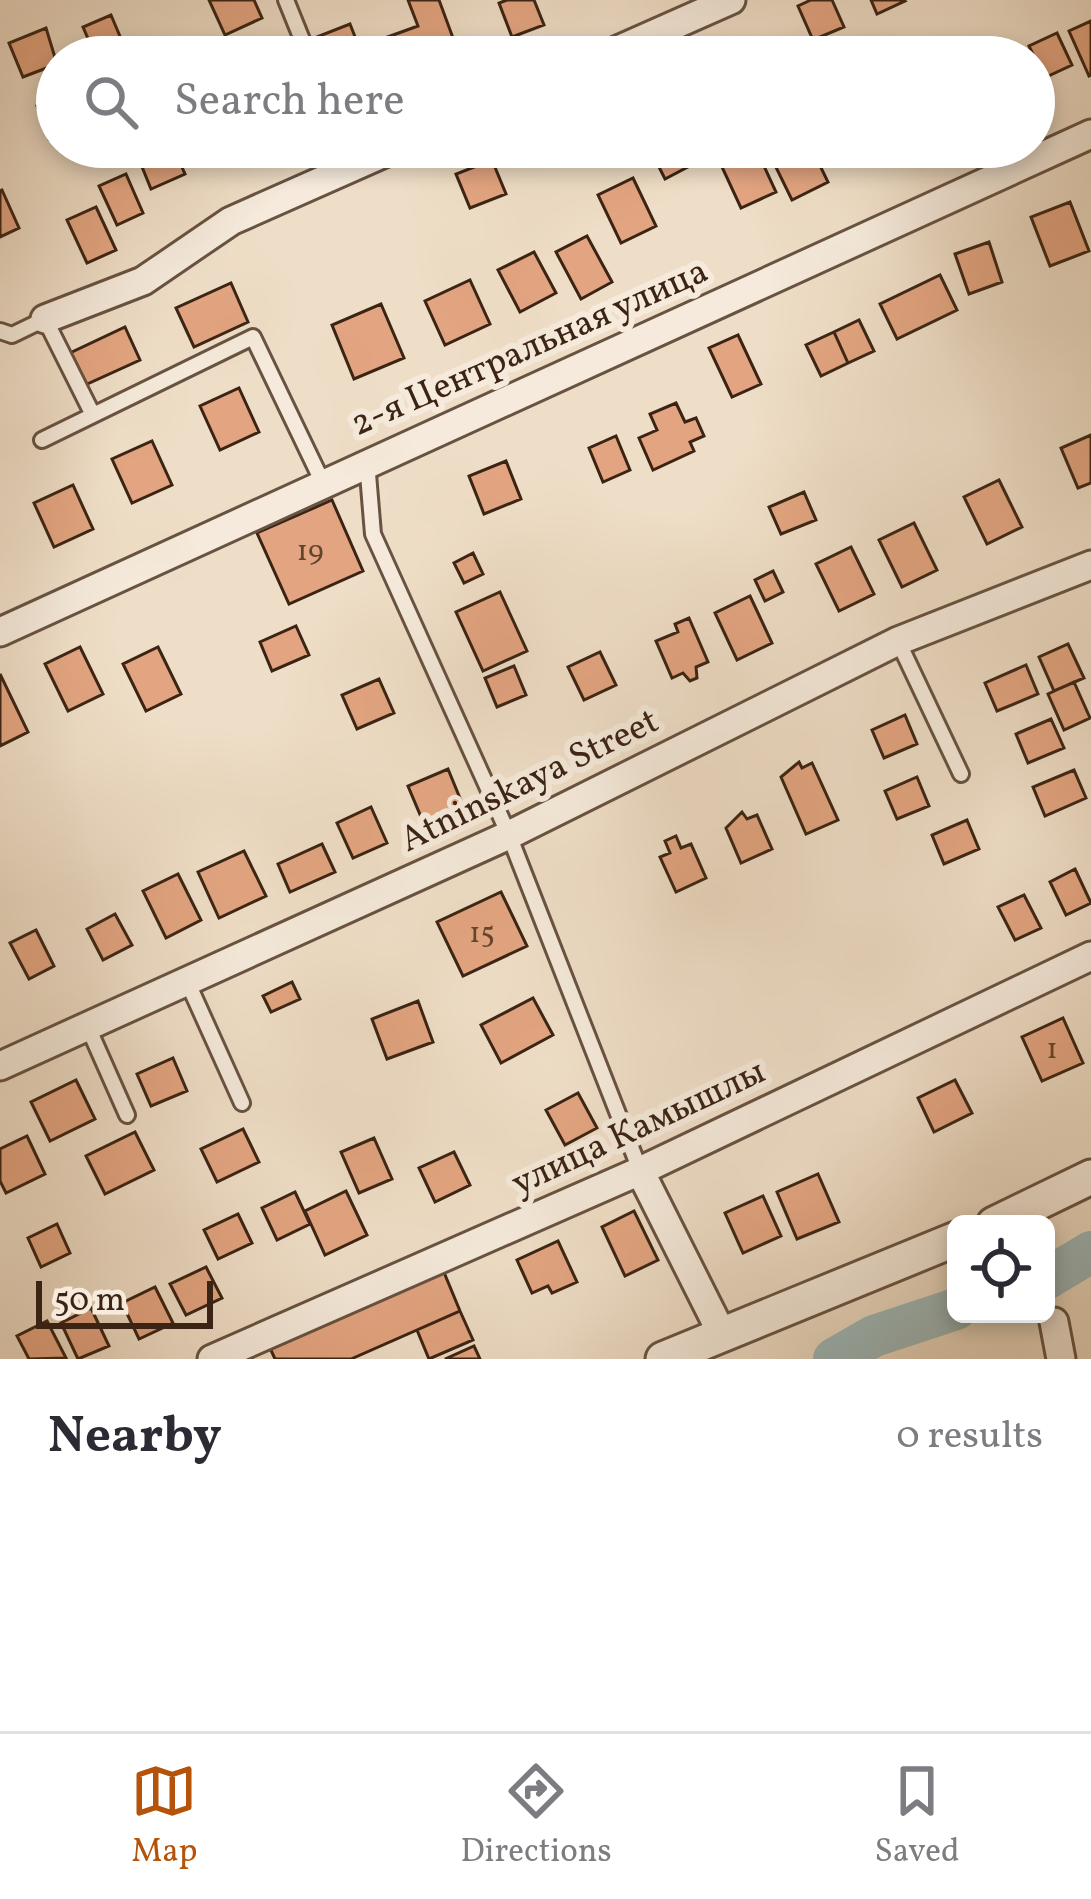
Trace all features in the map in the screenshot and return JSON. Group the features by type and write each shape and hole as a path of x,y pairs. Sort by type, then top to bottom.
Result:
{"street":[{"path":"650,36 731,0"},
{"name":"2-я Центральная улица","path":"1055,150 1091,134"},
{"path":"44,320 143,281 231,220 330,168"},
{"name":"2-я Центральная улица","path":"0,632 1016,168"},
{"name":"Atninskaya Street","path":"0,1066 509,835 898,641 1091,565"},
{"name":"улица Камышлы","path":"212,1359 640,1171 1091,956"},
{"path":"640,1171 722,1334"},
{"path":"1013,1215 1091,1177"},
{"path":"663,1359 947,1243"},
{"path":"1054,1323 1061,1359"}],"lane":[{"path":"286,0 301,36"},
{"path":"0,331 12,334 44,320 93,415"},
{"path":"42,440 253,337 322,481"},
{"path":"367,462 373,534 509,835 640,1171"},
{"path":"898,641 961,774"},
{"path":"188,981 242,1103"},
{"path":"87,1026 128,1115"}],"building":[{"path":"209,0 254,0 262,18 225,35"},
{"path":"408,0 439,0 452,36 390,36 418,26"},
{"path":"534,0 544,25 512,36 499,3"},
{"path":"811,0 832,0 844,27 811,36 798,6"},
{"path":"871,0 904,0 905,1 877,14"},
{"path":"111,15 120,36 87,36 83,27"},
{"path":"1091,21 1091,75 1089,76 1069,31"},
{"path":"350,24 355,36 319,36"},
{"path":"46,28 48,36 36,36 36,72 23,77 9,43"},
{"path":"1057,33 1072,65 1055,73 1055,36 1051,36"},
{"path":"142,168 182,168 185,174 151,189"},
{"path":"471,168 495,168 506,194 470,208 456,174"},
{"path":"660,168 686,168 665,179"},
{"path":"722,168 765,168 776,192 741,208"},
{"path":"776,168 821,168 828,182 792,200"},
{"path":"126,174 143,213 117,225 99,186"},
{"path":"633,178 656,226 621,243 598,195"},
{"path":"0,191 19,228 0,237"},
{"path":"1070,202 1089,251 1050,266 1031,217"},
{"path":"96,207 116,250 87,263 67,220"},
{"path":"587,236 612,282 581,299 556,252"},
{"path":"989,242 1002,282 969,294 955,254"},
{"path":"534,252 556,293 520,312 498,270"},
{"path":"940,275 957,310 897,339 880,304"},
{"path":"470,280 490,324 445,345 425,301"},
{"path":"231,283 248,322 194,347 176,308"},
{"path":"381,304 404,358 354,379 332,325"},
{"path":"859,320 874,351 848,363 834,332"},
{"path":"125,327 140,360 85,385 70,353"},
{"path":"834,332 848,363 821,376 806,345"},
{"path":"738,335 761,384 732,397 709,348"},
{"path":"239,388 259,432 220,450 200,406"},
{"path":"676,403 685,422 696,418 704,436 690,442 694,451 653,470 639,438 657,430 650,414"},
{"path":"1091,435 1091,483 1078,488 1061,448"},
{"path":"616,436 630,470 603,482 589,448"},
{"path":"152,441 172,485 132,503 112,459"},
{"path":"506,461 521,499 484,514 469,476"},
{"path":"999,480 1022,527 987,544 964,497"},
{"path":"73,485 93,529 54,547 34,503"},
{"path":"804,492 816,520 781,534 769,507"},
{"path":"332,500 363,571 289,604 257,533"},
{"path":"914,523 937,570 902,587 879,540"},
{"path":"851,547 874,594 839,611 816,564"},
{"path":"473,553 483,574 464,583 454,563"},
{"path":"773,571 783,592 765,601 755,580"},
{"path":"500,592 527,651 483,671 456,612"},
{"path":"750,596 772,643 737,660 715,613"},
{"path":"689,618 708,662 696,667 697,678 690,681 683,673 672,678 656,641 678,632 675,624"},
{"path":"296,626 309,655 272,671 260,642"},
{"path":"1068,644 1084,678 1054,691 1039,657"},
{"path":"80,647 103,694 68,711 45,664"},
{"path":"158,647 181,694 146,711 123,664"},
{"path":"600,652 616,685 584,700 568,667"},
{"path":"1026,665 1038,694 997,711 985,683"},
{"path":"514,666 526,695 497,707 485,678"},
{"path":"0,674 28,732 0,746"},
{"path":"379,679 394,713 357,729 342,695"},
{"path":"1074,682 1090,718 1064,730 1048,694"},
{"path":"905,715 917,744 884,758 872,730"},
{"path":"1051,719 1064,748 1028,763 1016,734"},
{"path":"799,762 802,768 812,763 838,820 806,834 781,777"},
{"path":"448,769 464,808 424,824 408,786"},
{"path":"1074,770 1086,798 1045,816 1033,787"},
{"path":"917,777 929,806 897,819 885,791"},
{"path":"371,807 387,843 353,858 337,823"},
{"path":"742,812 747,819 757,815 772,849 741,863 726,828"},
{"path":"967,820 979,849 944,864 932,835"},
{"path":"676,836 681,848 691,844 706,878 676,892 660,857 670,853 665,841"},
{"path":"322,844 335,872 290,892 278,864"},
{"path":"244,851 266,896 219,918 198,872"},
{"path":"1075,869 1091,903 1066,915 1050,882"},
{"path":"178,874 201,920 166,938 143,891"},
{"path":"501,892 527,946 463,976 437,922"},
{"path":"1024,895 1041,928 1015,940 998,907"},
{"path":"115,914 132,945 103,960 87,929"},
{"path":"36,930 54,966 29,979 10,943"},
{"path":"292,982 300,999 271,1012 263,996"},
{"path":"533,998 553,1035 501,1063 481,1025"},
{"path":"418,1001 433,1042 387,1059 372,1019"},
{"path":"1063,1018 1083,1063 1042,1081 1022,1037"},
{"path":"173,1058 187,1091 151,1106 137,1074"},
{"path":"76,1080 95,1119 50,1141 31,1102"},
{"path":"955,1080 972,1113 934,1132 918,1098"},
{"path":"578,1093 597,1128 565,1145 546,1110"},
{"path":"243,1129 259,1162 217,1182 201,1149"},
{"path":"135,1132 154,1170 105,1194 86,1156"},
{"path":"27,1136 45,1174 6,1193 0,1181 0,1149"},
{"path":"374,1138 392,1179 359,1193 341,1152"},
{"path":"454,1152 470,1185 435,1202 419,1168"},
{"path":"818,1174 839,1222 797,1239 777,1192"},
{"path":"346,1191 367,1235 325,1255 305,1211"},
{"path":"295,1192 310,1224 277,1240 262,1208"},
{"path":"763,1196 781,1236 743,1253 725,1213"},
{"path":"634,1211 658,1260 625,1276 602,1227"},
{"path":"238,1214 252,1243 218,1259 204,1230"},
{"path":"57,1224 70,1253 41,1267 28,1238"},
{"path":"558,1241 577,1282 552,1293 548,1286 532,1293 517,1260"},
{"path":"206,1267 222,1298 186,1315 170,1284"},
{"path":"443,1270 460,1311 351,1359 275,1359 269,1346"},
{"path":"155,1287 173,1323 139,1339 122,1303"},
{"path":"91,1308 109,1346 78,1359 61,1323"},
{"path":"460,1311 473,1340 429,1359 417,1330"},
{"path":"47,1321 66,1358 29,1359 17,1336"},
{"path":"474,1346 480,1359 445,1359"}],"waterway":[{"path":"1055,1274 1091,1252"},
{"path":"834,1359 874,1336 947,1312"}]}
